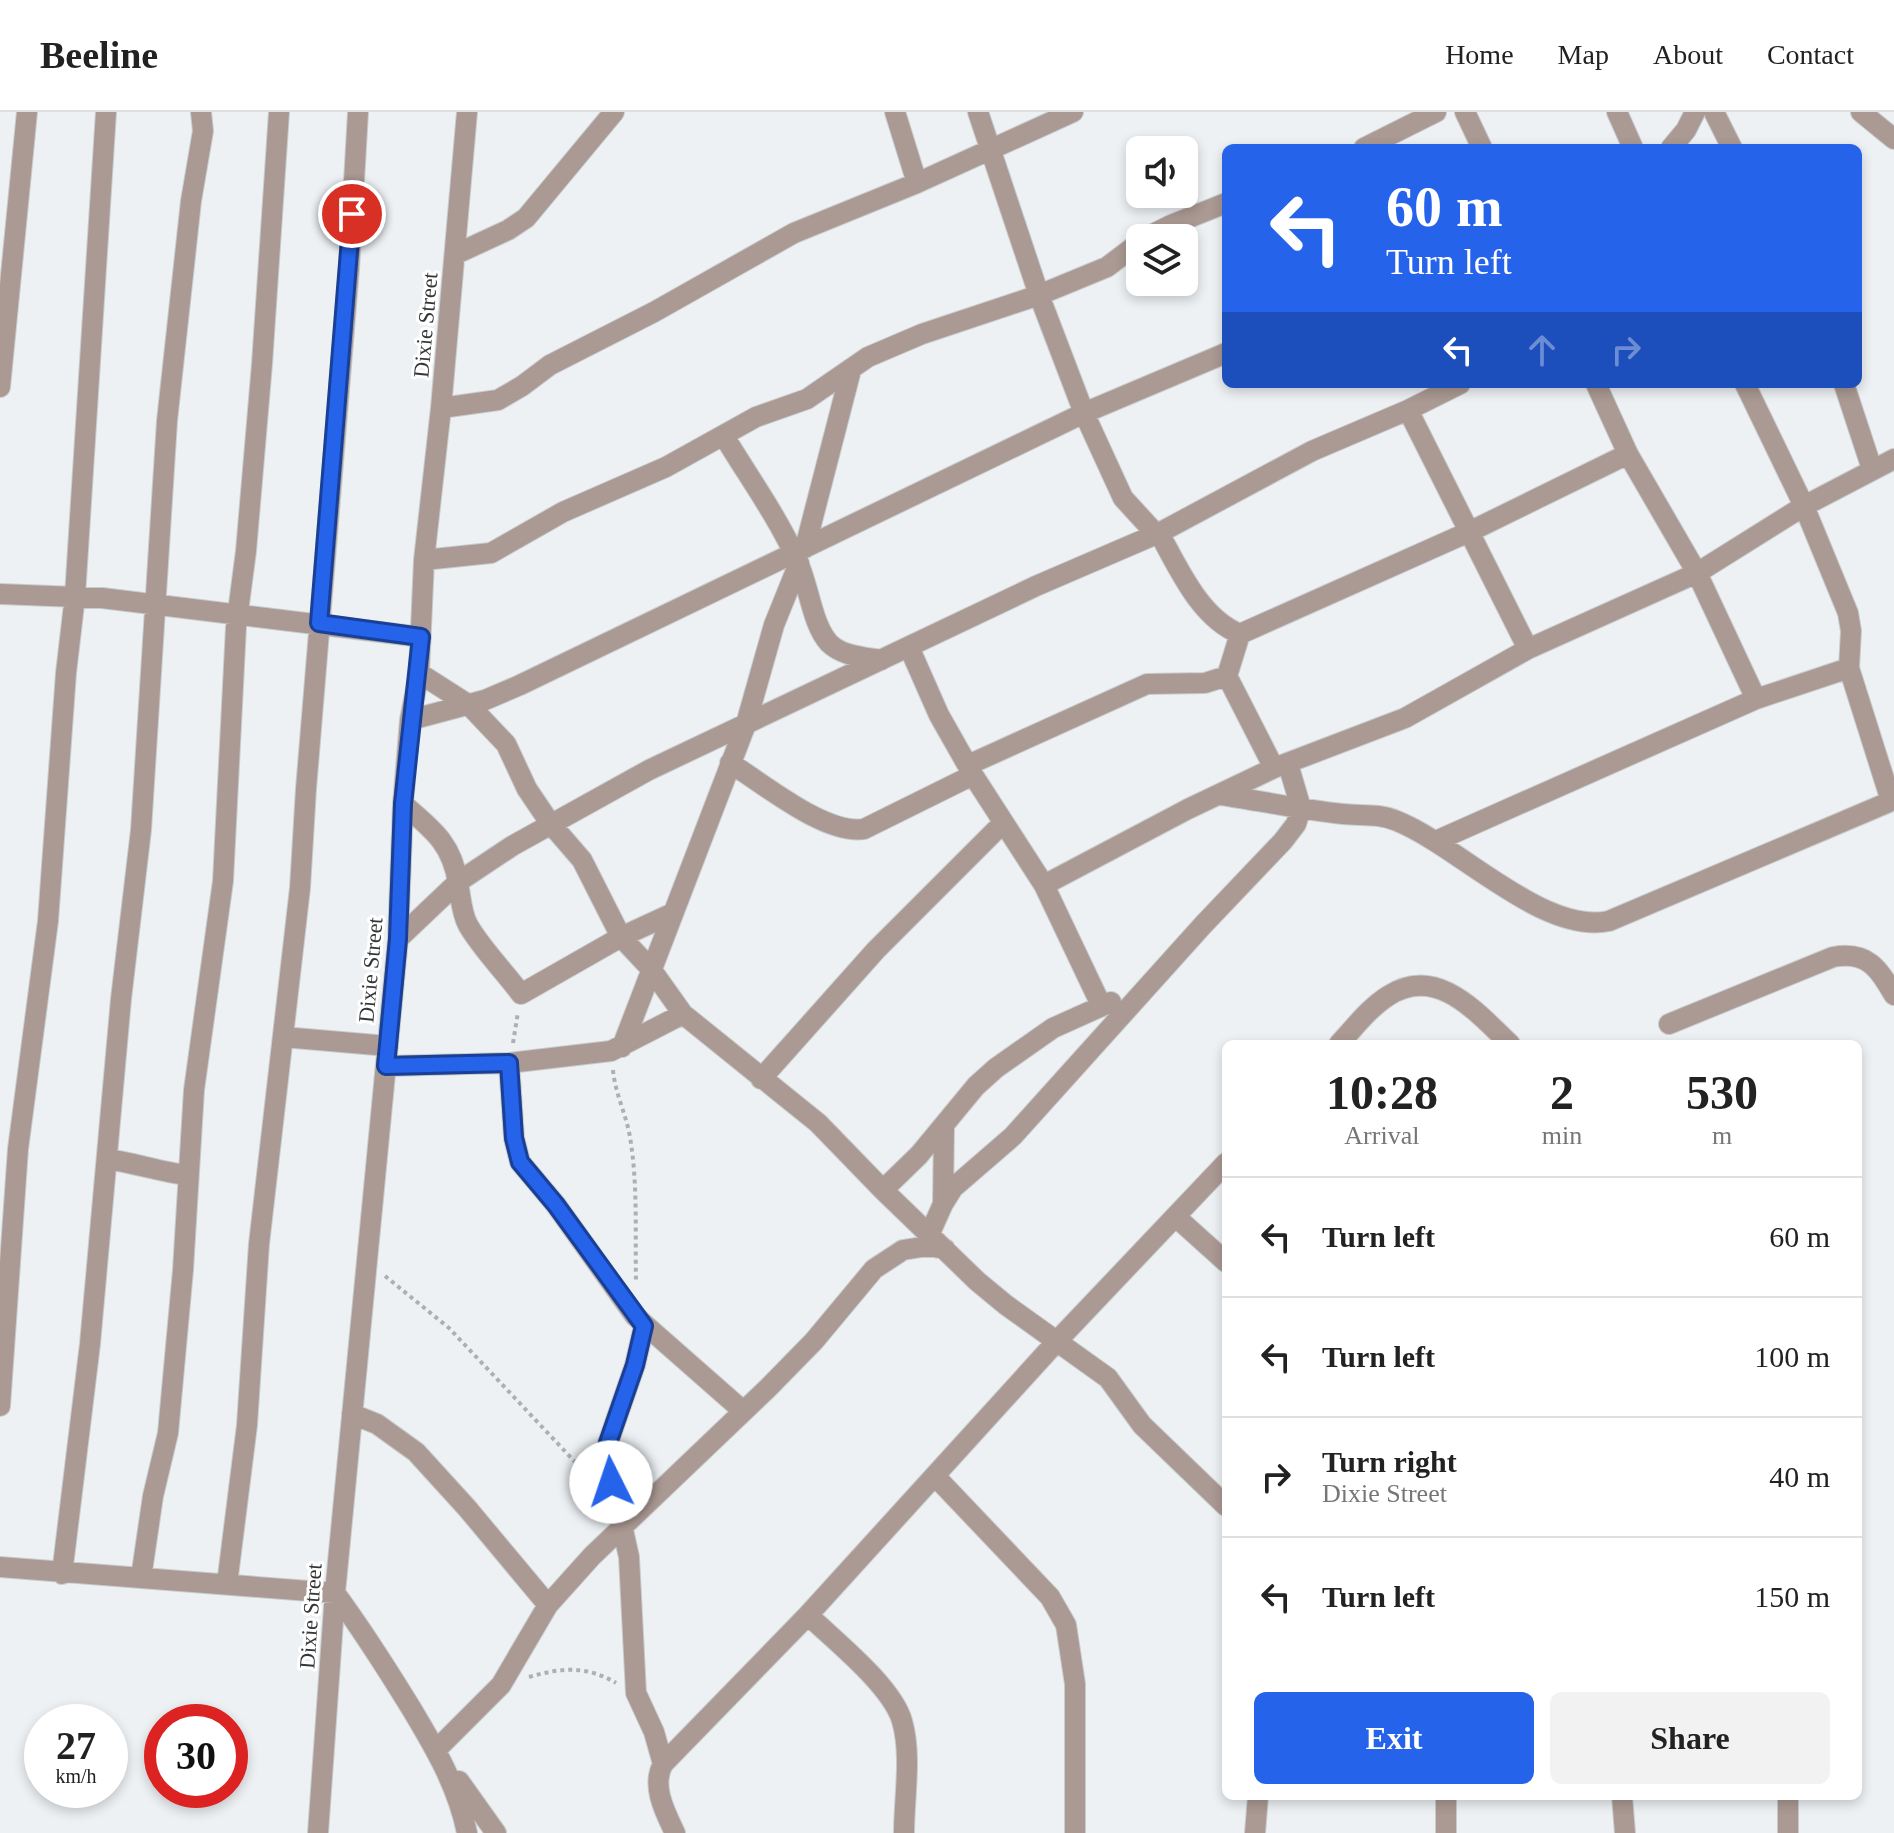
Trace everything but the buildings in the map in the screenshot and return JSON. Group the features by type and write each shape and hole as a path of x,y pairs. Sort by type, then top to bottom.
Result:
{"street":[{"path":"0,387 27,112"},
{"path":"0,1406 22,1110 48,921 75,596 106,112"},
{"path":"62,1574 90,1344 121,999 146,778 167,421 191,201 203,131 201,112"},
{"path":"141,1578 153,1496 168,1433 183,1270 187,1175 206,988 223,881 237,614 262,364 279,112"},
{"path":"227,1584 242,1474 257,1257 300,888 349,269 358,112"},
{"name":"Dixie Street","path":"318,1833 335,1593 398,939 410,720 419,673 424,560 456,254 467,112"},
{"path":"456,254 508,230 526,218 614,112"},
{"path":"895,112 917,183"},
{"path":"978,112 1039,295 1084,413 1123,498 1158,534 1183,577 1222,626 1240,634 1471,531 1628,454"},
{"path":"441,408 498,400 550,365 654,312 794,233 917,183 1073,112"},
{"path":"1372,144 1436,112"},
{"path":"1465,112 1480,144"},
{"path":"1617,112 1631,144"},
{"path":"1674,144 1695,112"},
{"path":"1714,112 1730,144"},
{"path":"1861,112 1894,139"},
{"path":"1174,224 1222,205"},
{"path":"424,560 491,553 563,512 666,467 756,417 807,399 868,357 922,334 1039,295 1107,267 1126,253"},
{"path":"410,720 469,705 533,679 700,596 799,555 1084,413 1222,355"},
{"path":"616,1049 651,969 746,724 774,625 799,555 851,370"},
{"path":"398,939 458,882 550,823 649,770 1036,586 1158,534 1312,451 1452,388"},
{"path":"1598,388 1628,454 1697,573 1756,699"},
{"path":"1221,795 1344,815 1382,816 1399,821 1436,841 1536,906 1593,924 1609,921 1892,801 1849,668 1851,631 1848,613 1804,506 1747,388"},
{"path":"1845,388 1872,469"},
{"path":"1408,410 1528,649"},
{"path":"724,436 799,555 820,631 832,645 845,653 881,660"},
{"path":"1044,885 1150,828 1281,766 1405,718 1528,649 1697,573 1804,506 1894,459"},
{"path":"0,594 75,596 154,604 421,637"},
{"path":"930,1233 953,1188 1013,1136 1140,994 1265,862 1296,824 1301,808 1281,766 1227,676 1240,634"},
{"path":"909,647 939,715 970,770 1044,885 1101,1005"},
{"path":"1436,841 1756,699 1849,668"},
{"path":"419,673 469,705 506,744 527,789 550,823 582,860 621,937 651,969 683,1014 818,1123 883,1190 1006,1305 1108,1378 1142,1425 1222,1502"},
{"path":"730,763 821,821 851,831 864,829 970,770 1147,684 1205,683 1227,676"},
{"path":"403,804 441,837 449,850 468,926 521,994 621,937 673,913"},
{"path":"761,1079 876,950 1003,823"},
{"path":"1669,1024 1833,957 1849,954 1875,966 1894,995"},
{"path":"1343,1040 1388,996 1417,986 1447,990 1506,1040"},
{"path":"883,1190 976,1086 1020,1050 1053,1028 1101,1005 1140,994"},
{"path":"283,1037 387,1056 509,1063 616,1049 683,1014"},
{"path":"509,1063 514,1138 520,1162 640,1321 743,1411"},
{"path":"943,1204 944,1125"},
{"path":"107,1159 137,1164 163,1173 187,1175"},
{"path":"675,1833 659,1792 657,1778 663,1764 808,1615 1058,1340 1222,1167"},
{"path":"1176,1217 1222,1258"},
{"path":"441,1758 501,1685 548,1605 592,1556 814,1341 860,1284 888,1258 913,1248 928,1246 945,1249"},
{"path":"640,1321 635,1365 608,1443 608,1469 623,1527 632,1586 636,1693 654,1732 663,1764"},
{"path":"352,1414 377,1424 416,1452 548,1605"},
{"path":"935,1476 1050,1597 1066,1625 1075,1684 1075,1833"},
{"path":"0,1567 335,1593 371,1642 441,1758 496,1833"},
{"path":"808,1615 883,1688 901,1718 905,1736 904,1833"},
{"path":"441,1758 464,1815 467,1833"},
{"path":"1255,1833 1258,1800"},
{"path":"1446,1800 1446,1833"},
{"path":"1622,1800 1625,1833"},
{"path":"1788,1800 1788,1833"}],"path":[{"path":"509,1063 521,994"},
{"path":"616,1049 616,1091 630,1136 640,1321"},
{"path":"368,1261 449,1328 617,1507"},
{"path":"501,1685 571,1668 602,1675 636,1693"}],"route":[{"path":"352,214 319,623 421,637 403,804 398,939 386,1066 509,1063 514,1138 520,1162 556,1205 644,1326 635,1365 608,1443 611,1482"}]}
